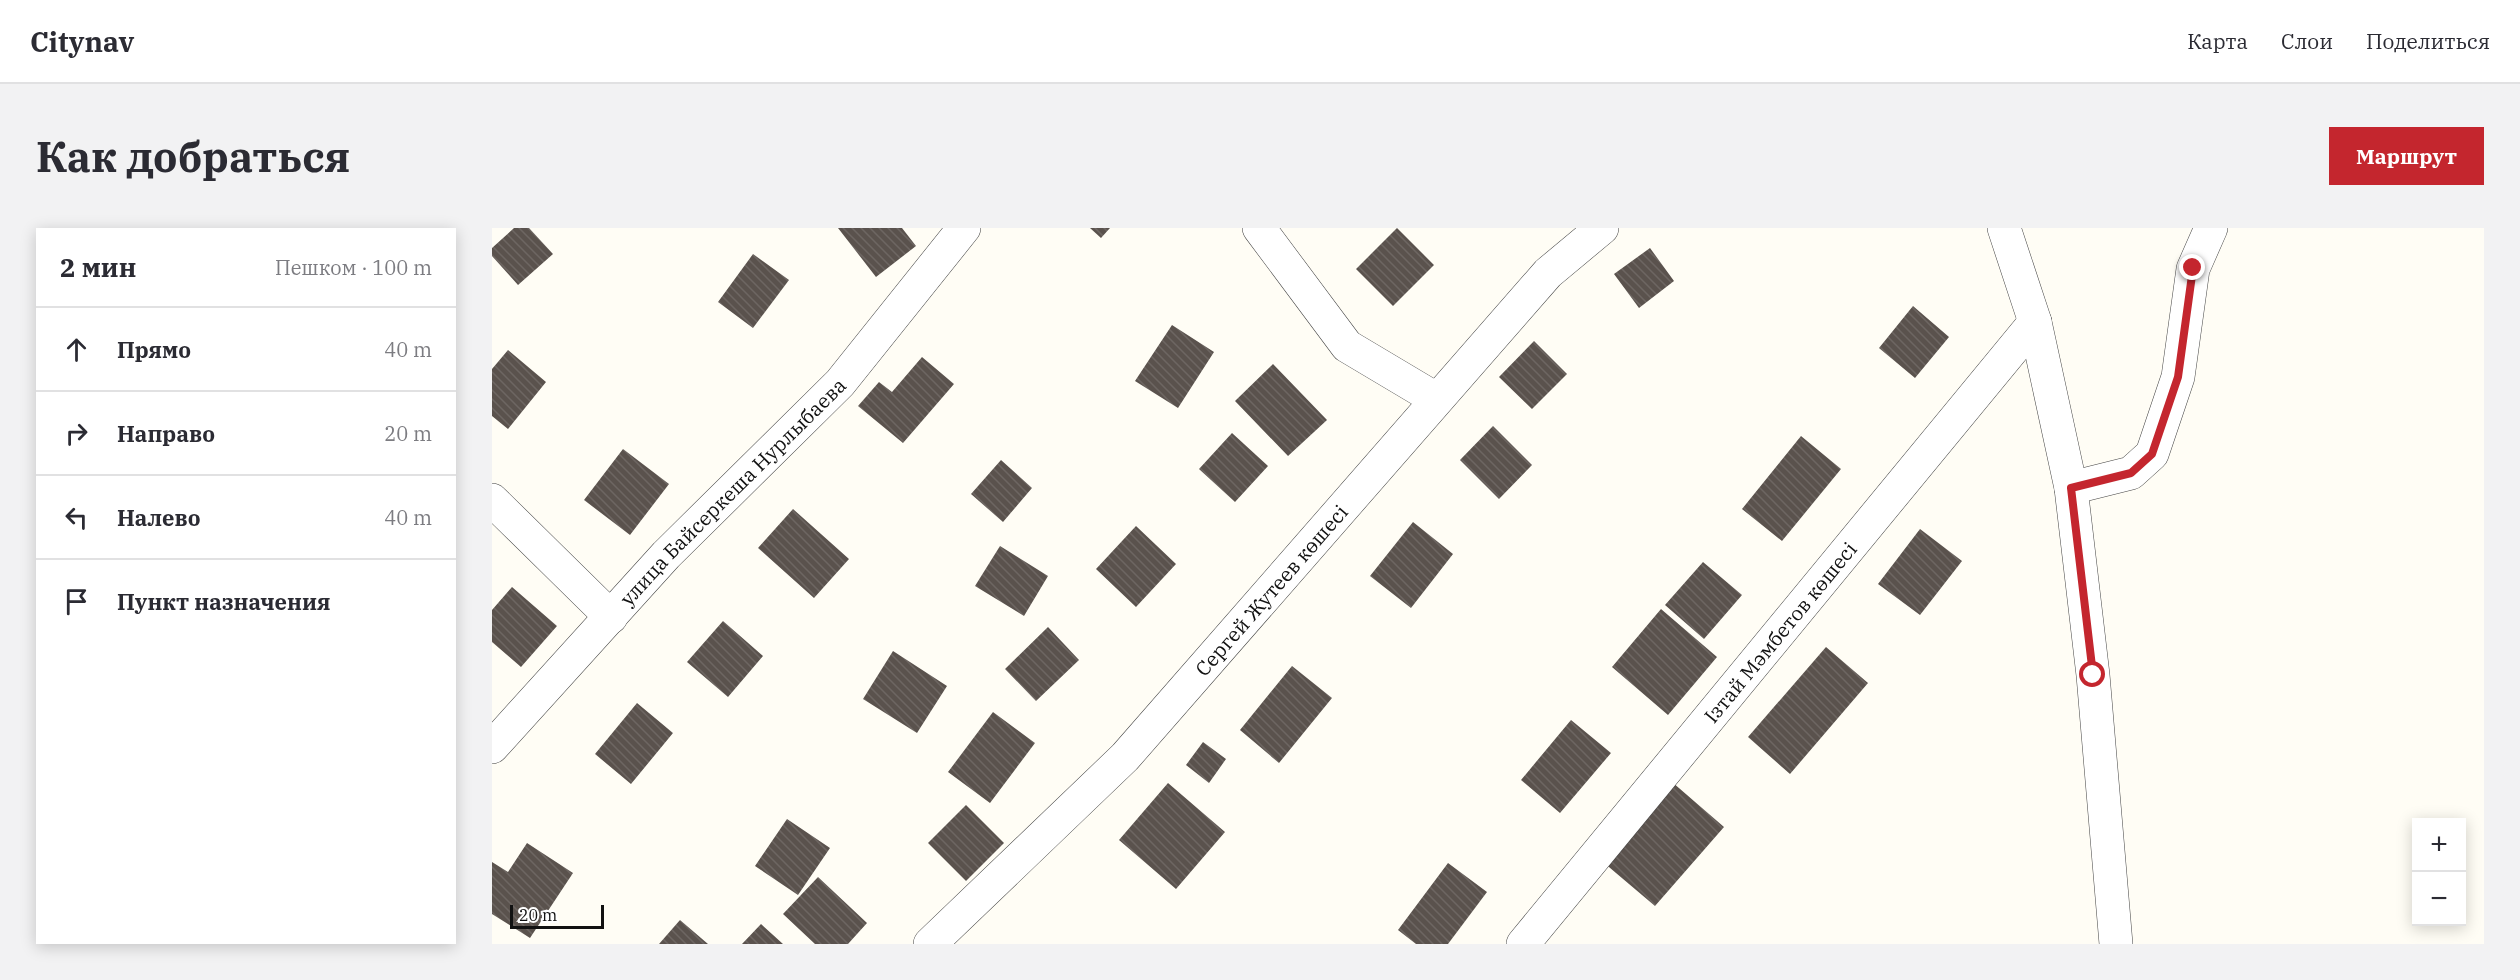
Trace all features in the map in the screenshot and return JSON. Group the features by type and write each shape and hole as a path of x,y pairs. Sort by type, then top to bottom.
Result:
{"street":[{"name":"улица Байсеркеша Нурлыбаева","path":"492,747 666,555 840,383 964,228"},
{"path":"1259,228 1347,346 1437,399"},
{"name":"Сергей Жутеев көшесі","path":"930,944 1125,757 1394,453 1437,399 1548,273 1602,228"},
{"path":"2004,228 2035,322 2071,488 2093,675 2116,944"},
{"path":"2071,488 2131,473 2152,454 2178,377 2193,268 2211,228"},
{"name":"Ізтай Мәмбетов көшесі","path":"1523,944 2035,322"},
{"path":"492,500 611,616"}],"building":[{"path":"514,228 529,228 553,254 518,285 492,256 492,248"},
{"path":"838,228 902,228 916,246 876,277"},
{"path":"1090,228 1110,228 1101,238"},
{"path":"1397,228 1434,265 1393,306 1356,269"},
{"path":"1650,248 1674,281 1639,308 1614,274"},
{"path":"753,254 789,280 753,328 718,302"},
{"path":"1913,306 1949,337 1915,378 1879,348"},
{"path":"1172,325 1214,352 1178,408 1135,381"},
{"path":"1534,341 1567,374 1532,409 1499,377"},
{"path":"508,350 546,382 508,429 492,416 492,369"},
{"path":"922,357 954,384 903,443 858,406 879,382 892,392"},
{"path":"1273,364 1327,420 1288,456 1235,401"},
{"path":"1493,426 1532,465 1499,499 1460,460"},
{"path":"1232,433 1268,466 1235,502 1199,469"},
{"path":"1801,436 1841,469 1782,541 1742,509"},
{"path":"623,449 669,484 630,535 584,500"},
{"path":"1001,460 1032,488 1003,522 971,494"},
{"path":"793,509 849,559 814,598 758,548"},
{"path":"1413,522 1453,554 1411,608 1370,576"},
{"path":"1136,526 1176,564 1136,607 1096,569"},
{"path":"1920,529 1962,561 1920,615 1878,584"},
{"path":"1000,546 1048,576 1024,616 975,586"},
{"path":"1703,562 1742,595 1704,639 1665,605"},
{"path":"512,587 557,626 521,667 492,642 492,610"},
{"path":"1661,609 1717,657 1668,715 1612,667"},
{"path":"723,621 763,656 728,697 687,662"},
{"path":"1048,627 1079,660 1036,701 1005,669"},
{"path":"1826,647 1868,683 1790,774 1748,737"},
{"path":"893,651 947,686 917,733 863,699"},
{"path":"1292,666 1332,698 1279,763 1240,730"},
{"path":"637,703 673,733 631,784 595,754"},
{"path":"993,712 1035,743 990,803 948,772"},
{"path":"1571,720 1611,753 1560,813 1521,780"},
{"path":"1203,742 1226,759 1209,783 1186,765"},
{"path":"1672,782 1724,827 1655,906 1603,862"},
{"path":"1168,783 1225,832 1176,889 1119,840"},
{"path":"966,805 1004,843 966,881 928,843"},
{"path":"787,819 830,848 798,895 755,866"},
{"path":"527,843 573,873 530,938 492,914 492,862 508,872"},
{"path":"1448,863 1487,892 1448,944 1416,944 1398,930"},
{"path":"818,877 867,923 848,944 815,944 783,914"},
{"path":"680,920 708,944 659,944"},
{"path":"761,924 783,944 742,944"}],"route":[{"path":"2093,675 2071,488 2131,473 2152,454 2178,377 2193,268"}]}
